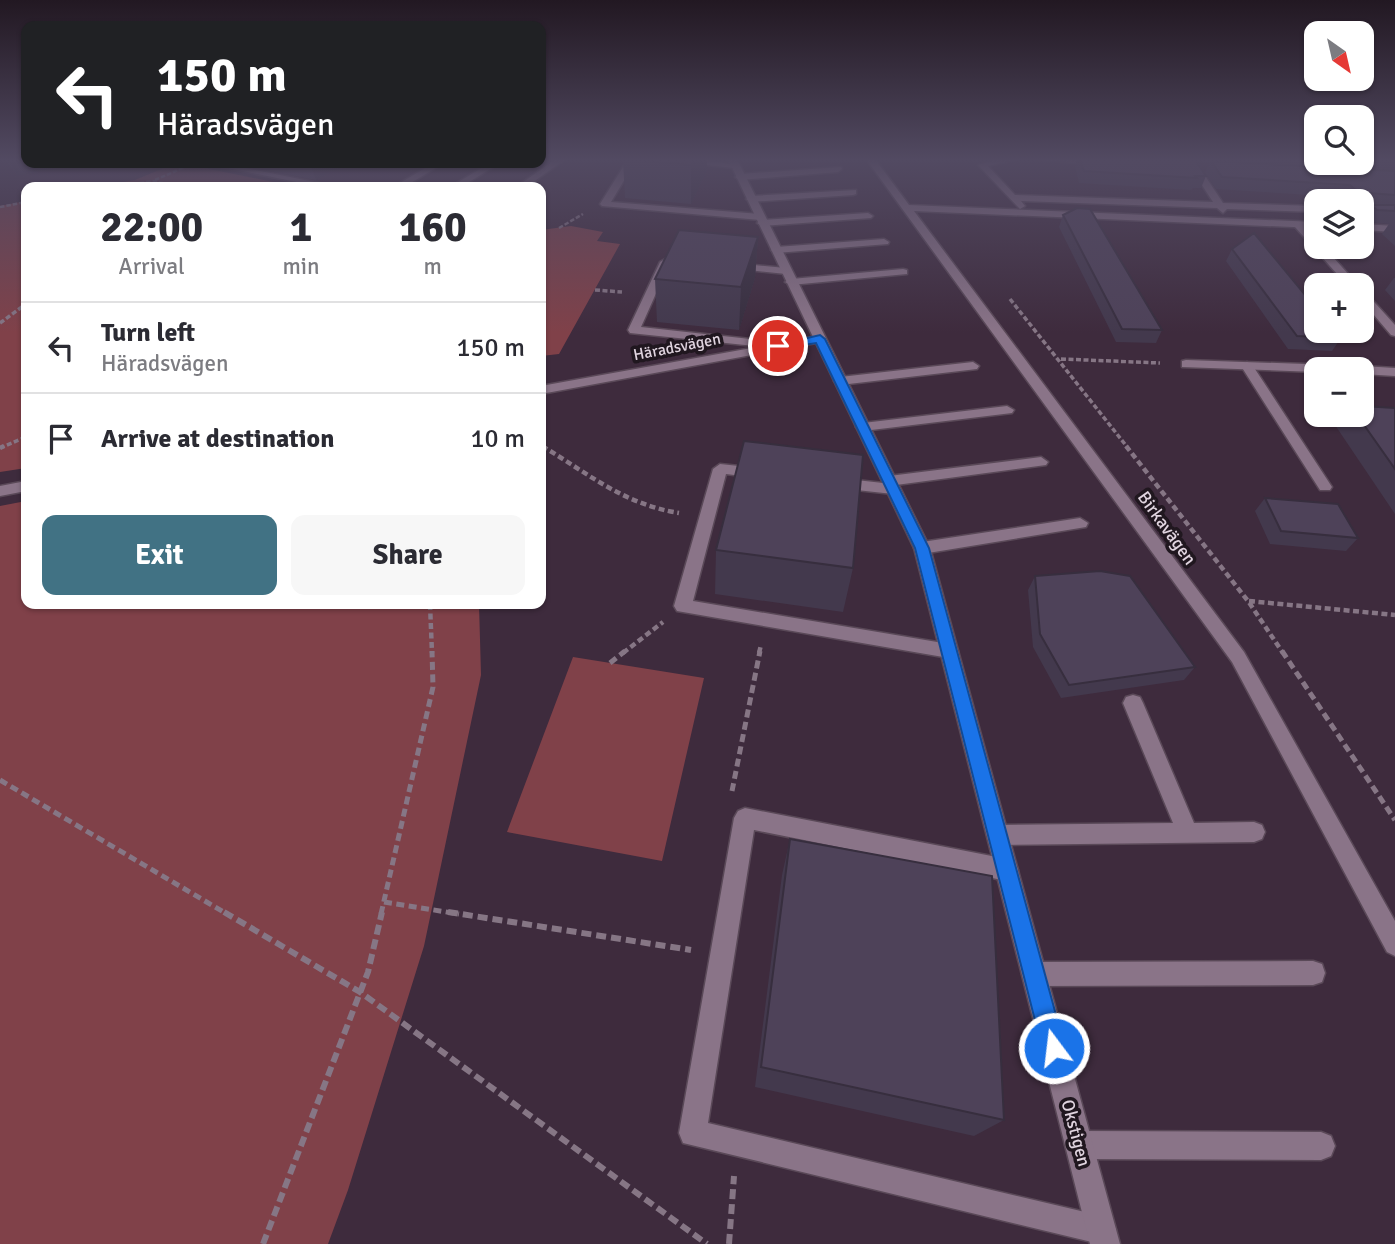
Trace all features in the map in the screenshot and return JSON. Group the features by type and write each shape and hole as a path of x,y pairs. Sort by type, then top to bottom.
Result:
{"street":[{"path":"732,217 761,220 840,217"},
{"name":"Okstigen","path":"760,217 922,548 1104,1237"},
{"name":"Birkavägen","path":"916,217 1238,657 1395,944"},
{"path":"1119,217 1304,225"},
{"path":"1228,217 1231,222"},
{"path":"1299,225 1304,231"},
{"path":"1374,228 1395,229"},
{"path":"776,250 884,242"},
{"path":"1330,259 1342,273"},
{"path":"679,261 667,260 634,330 778,346"},
{"path":"717,264 789,276 904,272"},
{"path":"1374,308 1395,332"},
{"name":"Häradsvägen","path":"546,389 820,339"},
{"path":"1186,364 1304,368"},
{"path":"840,382 972,366"},
{"path":"1247,366 1325,487"},
{"path":"1374,371 1395,372"},
{"path":"863,427 1007,410"},
{"path":"827,481 891,485 1041,462"},
{"path":"774,475 720,469 683,606 949,651"},
{"path":"0,491 21,487"},
{"path":"922,548 1080,523"},
{"path":"1133,703 1188,833"},
{"path":"1007,870 745,818 694,1133 1104,1237"},
{"path":"998,835 1254,832"},
{"path":"1034,974 1313,973"},
{"path":"1079,1145 1321,1146"}],"path":[{"path":"1009,297 1248,601 1395,820"},
{"path":"0,323 21,307"},
{"path":"1060,359 1186,364"},
{"path":"0,448 21,439"},
{"path":"546,449 624,500 656,511 707,516"},
{"path":"1248,601 1395,615"},
{"path":"610,663 683,606"},
{"path":"263,1244 368,972 433,687 430,609"},
{"path":"745,818 730,800 766,620"},
{"path":"0,780 360,992 707,1244"},
{"path":"384,902 723,954"},
{"path":"729,1244 736,1143"}],"shaded area":[{"path":"0,217 21,217 21,469 0,472"},
{"path":"571,226 603,232 597,241 620,244 559,354 546,355 546,229"},
{"path":"21,502 21,609 479,609 481,675 424,946 348,1190 328,1244 0,1244 0,506"},
{"path":"573,657 704,678 662,861 507,832"}],"building":[{"path":"1064,217 1095,217 1162,330 1122,329"},
{"path":"679,230 758,237 741,287 655,279"},
{"path":"1254,233 1304,293 1304,336 1297,336 1232,249"},
{"path":"1374,407 1395,408 1395,469 1365,427 1374,427"},
{"path":"744,441 863,455 853,568 716,550"},
{"path":"1265,498 1338,504 1358,538 1281,531"},
{"path":"1100,571 1130,576 1195,667 1069,685 1040,634 1035,576"},
{"path":"790,839 992,876 1004,1120 761,1067"}],"route":[{"path":"778,346 820,339 922,548 1054,1048"}]}
